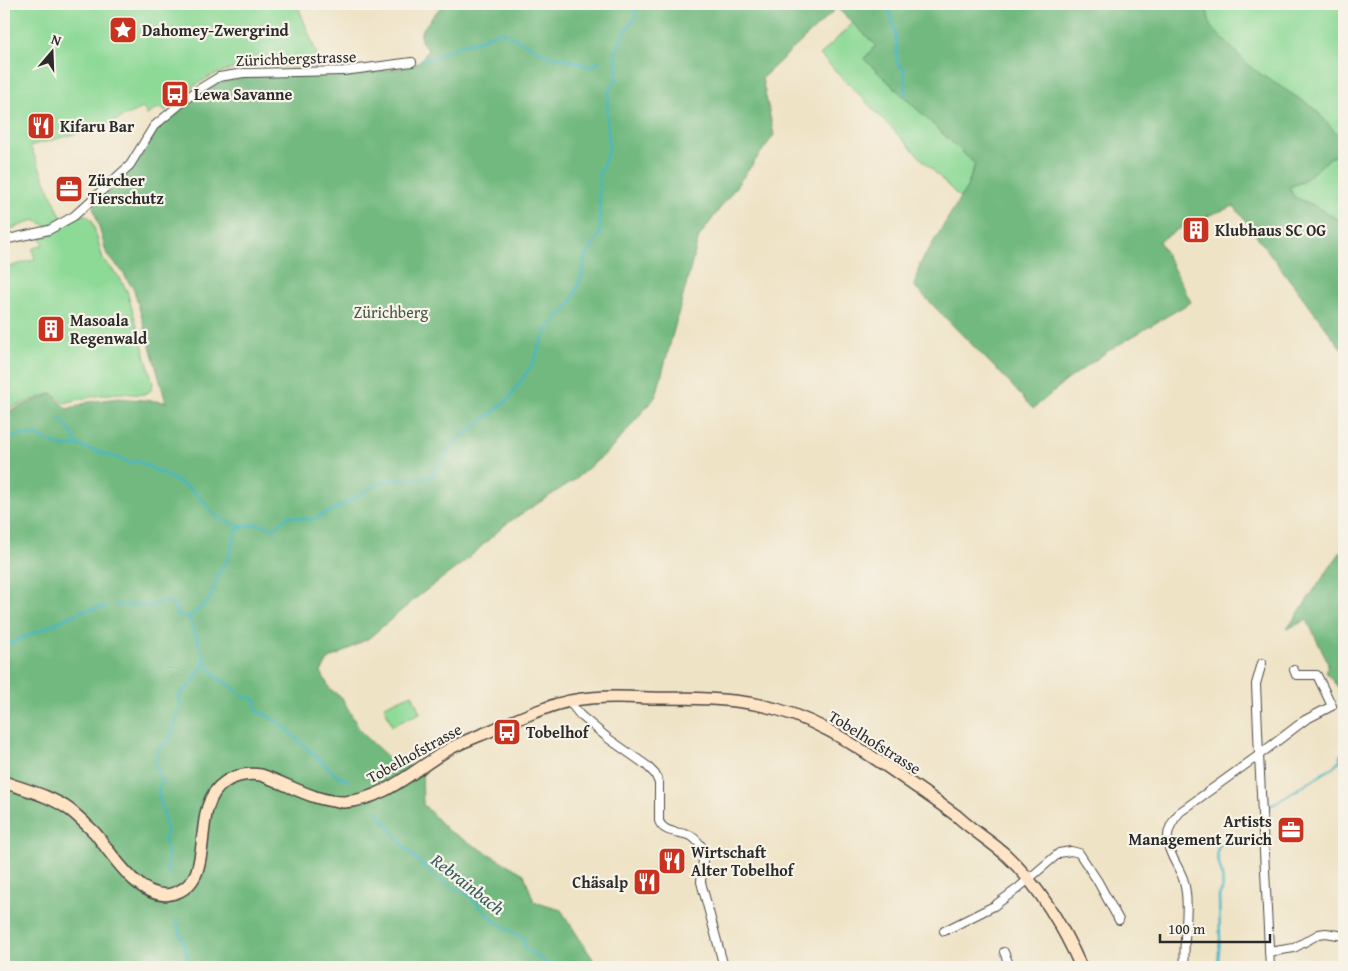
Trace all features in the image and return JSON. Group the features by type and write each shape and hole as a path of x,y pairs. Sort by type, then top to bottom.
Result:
{"main road":[{"name":"Tobelhofstrasse","path":"4,782 46,797 68,809 93,832 133,880 149,891 159,895 166,895 178,892 186,887 192,879 201,856 208,803 216,789 230,779 245,774 261,775 324,799 344,802 360,799 387,789 457,745 538,710 571,700 592,697 614,697 716,700 761,705 802,717 838,734 957,816 1006,855 1045,902 1063,929 1081,967"}],"street":[{"name":"Zürichbergstrasse","path":"4,240 49,230 74,216 130,165 154,126 196,91 219,77 244,73 344,72 412,62"},
{"path":"1262,663 1256,684 1270,967"},
{"path":"1185,967 1186,899 1184,881 1171,855 1168,831 1173,820 1180,812 1305,720 1332,706 1317,675 1296,675 1294,670"},
{"path":"571,700 572,705 580,715 608,739 646,765 655,774 659,783 659,821 661,826 692,836 702,847 701,882 724,967"},
{"path":"944,931 994,906 1059,853 1071,851 1079,853 1097,880 1119,920"},
{"path":"1269,952 1294,948 1319,934 1326,933 1344,936"},
{"path":"1004,952 1010,967"}],"green space":[{"path":"4,4 297,4 316,52 320,67 269,66 243,68 219,73 190,89 165,111 158,108 147,115 143,108 101,127 30,146 62,219 56,223 58,230 78,216 86,215 92,220 103,259 120,278 127,291 153,383 151,390 144,394 120,393 64,403 52,393 4,410 4,275 8,274 6,268 35,259 32,249 43,245 40,236 52,233 50,225 47,226 34,220 4,232"},
{"name":"Zürichberg","path":"443,4 1206,4 1210,26 1254,70 1314,108 1344,142 1344,151 1330,158 1302,182 1289,187 1294,197 1313,205 1344,223 1344,352 1234,206 1191,222 1159,241 1191,302 1108,351 1066,381 1033,409 914,286 920,264 967,187 975,164 864,59 876,45 837,8 762,78 774,135 699,237 656,396 611,449 574,480 506,524 464,562 416,598 369,638 328,660 321,672 330,689 342,698 361,732 390,759 422,770 423,804 447,830 524,874 534,902 561,910 598,967 4,967 4,413 52,394 67,409 89,402 118,398 166,402 134,290 121,270 107,255 93,206 132,169 157,129 182,106 220,80 234,77 373,72 408,67 420,61 428,50 421,41 421,31"},
{"path":"1206,4 1344,4 1344,142 1314,108 1254,70 1210,26"},
{"path":"853,23 876,45 864,59 975,164 967,187 960,198 820,55"},
{"path":"1344,151 1344,223 1313,205 1294,197 1289,187 1302,182 1330,158"},
{"path":"1344,547 1344,695 1326,672 1328,663 1307,620 1287,629"},
{"path":"412,694 420,713 392,726 384,706"}],"waterway":[{"path":"187,4 193,6 203,4"},
{"path":"348,781 343,777 337,776 282,725 256,711 256,700 239,694 211,670 191,625 190,616 208,602 218,573 228,559 237,529 255,524 274,528 289,516 311,520 345,504 372,487 389,480 431,477 454,443 507,401 533,363 545,333 571,303 581,277 585,258 600,234 599,172 604,164 609,147 607,112 609,91 617,78 615,52 626,30 635,18 636,4"},
{"path":"885,4 895,32 897,63 904,69 905,95"},
{"path":"421,60 434,58 457,46 504,32 553,59 556,56 591,67 600,61"},
{"path":"60,419 71,431 77,445"},
{"path":"10,438 22,434 37,435 56,444 66,446 77,445 132,463 137,461 193,491 218,517 243,526"},
{"path":"115,605 151,606 164,601 176,606 176,616 190,616"},
{"path":"4,646 83,611 107,606"},
{"path":"168,873 168,852 164,839 167,830 158,790 162,782 155,762 157,751 168,741 172,732 181,705 178,696 191,684 205,662"},
{"path":"1272,805 1332,768 1340,761 1340,756 1344,751"},
{"name":"Rebrainbach","path":"377,811 405,848 435,877 468,895 497,923 524,939 525,949 540,958 549,967"},
{"path":"1213,967 1218,963 1220,938 1219,896 1223,884 1217,852 1218,848 1224,841 1255,845 1258,843"},
{"path":"176,920 191,967"}],"place":[{"name":"Dahomey-Zwergrind","path":"123,30"},
{"name":"Lewa Savanne","path":"175,94"},
{"name":"Kifaru Bar","path":"41,126"},
{"name":"Zürcher Tierschutz","path":"69,189"},
{"name":"Klubhaus SC OG","path":"1196,230"},
{"name":"Masoala Regenwald","path":"51,329"},
{"name":"Tobelhof","path":"507,732"},
{"name":"Artists Management Zurich","path":"1291,830"},
{"name":"Wirtschaft Alter Tobelhof","path":"672,861"},
{"name":"Chäsalp","path":"647,882"}]}
